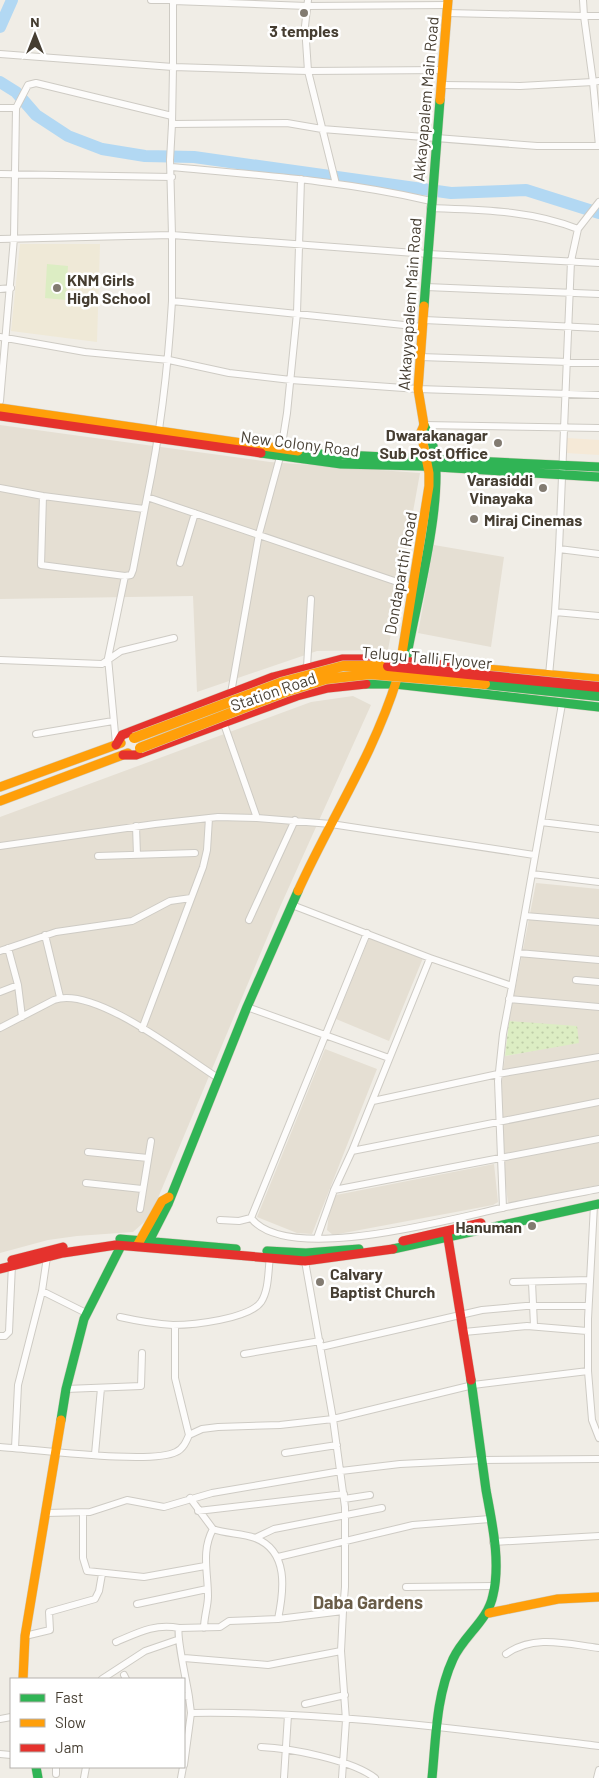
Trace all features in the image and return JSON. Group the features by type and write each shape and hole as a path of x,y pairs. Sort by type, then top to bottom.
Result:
{"main road":[{"name":"Akkayapalem Main Road","path":"431,199 444,70 448,6"},
{"name":"Akkayyapalem Main Road","path":"431,199 418,389 424,425 421,432 432,462"},
{"name":"New Colony Road","path":"0,408 281,452 562,470 599,477"},
{"name":"New Colony Road","path":"0,416 160,434"},
{"name":"Dondaparthi Road","path":"143,1243 162,1201 169,1196 247,1006 292,905 331,824 367,758 385,717 402,661 401,655 433,506 432,462"},
{"name":"New Colony Road","path":"562,470 599,466"},
{"path":"0,788 116,745 122,735 231,693 307,667 342,660 402,661 599,679"},
{"name":"Telugu Talli Flyover","path":"116,745 282,682 343,666 392,666 599,687"},
{"name":"Telugu Talli Flyover","path":"123,755 285,692 326,679 346,676 370,674 413,677 599,696"},
{"name":"Station Road","path":"0,801 123,755 136,755 297,696 328,688 358,684 395,684 599,707"},
{"path":"143,1243 213,1254 305,1261 365,1254 597,1203"},
{"path":"0,1269 12,1263 76,1244 120,1242 306,1253 352,1250 448,1235"},
{"path":"432,1778 442,1693 453,1659 462,1641 489,1613 494,1586 493,1542 473,1385 448,1235"},
{"path":"0,1263 12,1263 47,1257 120,1242"},
{"path":"23,1678 25,1636 66,1390 86,1313 109,1270 109,1260 120,1242"},
{"path":"489,1613 558,1599 599,1597"}],"street":[{"path":"150,0 448,6 599,16"},
{"path":"583,0 584,16 596,81 599,152"},
{"path":"43,496 41,564 125,576 131,575 160,434 169,360 172,301 172,177 170,149 173,1"},
{"path":"307,3 305,26 308,71 336,179"},
{"path":"0,54 172,67 308,71 444,70"},
{"path":"442,85 520,86 596,81"},
{"path":"0,401 3,338 11,288 14,238 17,106 24,91 28,85 36,83 172,116"},
{"path":"0,108 17,106"},
{"path":"172,124 287,123 322,129 537,146 599,146"},
{"path":"170,163 301,179 336,179 392,192 552,220 578,229"},
{"path":"0,174 172,177"},
{"path":"231,693 259,534 281,452 291,380 297,313 301,179"},
{"path":"549,675 556,612 567,394 571,261 578,229 599,202"},
{"path":"0,239 172,235 428,254 599,263"},
{"path":"426,287 599,294"},
{"path":"0,289 11,288"},
{"path":"172,301 424,323 599,328"},
{"path":"3,338 85,352 169,360 229,373 291,380 418,389 599,395"},
{"path":"420,358 599,363"},
{"path":"424,425 599,428"},
{"path":"0,488 43,496 144,509"},
{"path":"147,497 415,588"},
{"path":"180,563 195,513"},
{"path":"559,550 599,554"},
{"path":"116,745 108,658 125,576"},
{"path":"307,667 310,598"},
{"path":"556,612 599,616"},
{"path":"0,660 102,664 108,658 121,651 174,638"},
{"path":"503,1208 499,1158 498,1074 509,999 562,704"},
{"path":"36,734 113,721"},
{"path":"224,724 256,818"},
{"path":"0,846 136,826 208,818 256,818 331,824 534,855"},
{"path":"142,1029 206,855 208,818"},
{"path":"249,920 295,820"},
{"path":"541,822 599,829"},
{"path":"136,826 137,855"},
{"path":"98,856 195,853"},
{"path":"532,874 599,882"},
{"path":"0,951 45,935 66,930 132,922 170,901 191,898"},
{"path":"292,905 430,958 512,986"},
{"path":"525,916 599,922"},
{"path":"251,1218 367,933"},
{"path":"45,935 60,997"},
{"path":"8,948 18,985 22,1017"},
{"path":"518,953 599,960"},
{"path":"317,1238 334,1190 373,1101 430,958"},
{"path":"576,980 599,982"},
{"path":"0,992 18,985"},
{"path":"0,1028 60,997 80,999 100,1005 142,1029 218,1078"},
{"path":"509,999 599,1007"},
{"path":"247,1006 389,1058"},
{"path":"373,1101 498,1074 599,1057"},
{"path":"352,1150 599,1102"},
{"path":"334,1190 599,1138"},
{"path":"140,1209 151,1141"},
{"path":"88,1152 148,1158"},
{"path":"86,1183 142,1189"},
{"path":"251,1218 266,1230 290,1237 354,1237 421,1226 599,1189"},
{"path":"597,1203 587,1331 592,1420 599,1438"},
{"path":"220,1220 239,1221 251,1218"},
{"path":"15,1448 18,1385 42,1291 47,1257"},
{"path":"120,1317 175,1325 211,1321 254,1308 263,1298 270,1257"},
{"path":"305,1261 321,1344 344,1497 345,1542 341,1651 346,1720 342,1778"},
{"path":"0,1336 5,1336 8,1332 12,1263"},
{"path":"513,1282 590,1280"},
{"path":"532,1282 534,1326"},
{"path":"42,1291 86,1313"},
{"path":"244,1354 321,1344 501,1307 588,1306"},
{"path":"175,1325 175,1378 189,1434"},
{"path":"464,1332 512,1326 587,1331"},
{"path":"66,1390 141,1386 142,1353"},
{"path":"0,1447 140,1457 172,1454 181,1449 189,1434 202,1429 280,1425 332,1419 473,1385 588,1371"},
{"path":"95,1454 101,1388"},
{"path":"285,1452 337,1445"},
{"path":"45,1513 98,1511 124,1501 164,1507 190,1498 341,1471 400,1464 482,1460 599,1459"},
{"path":"198,1511 370,1495"},
{"path":"190,1498 213,1529 255,1538 268,1546 278,1557 281,1566 282,1582 278,1619"},
{"path":"255,1538 274,1529 382,1508"},
{"path":"83,1513 84,1565 87,1571 102,1574 144,1576 205,1566"},
{"path":"278,1557 414,1525 490,1519"},
{"path":"204,1628 207,1589 205,1566 207,1544 213,1529"},
{"path":"493,1542 599,1536"},
{"path":"25,1636 50,1631 51,1627 47,1614 49,1612 95,1599 99,1591 102,1574"},
{"path":"406,1587 494,1586"},
{"path":"137,1604 207,1589"},
{"path":"116,1642 152,1627 220,1627 230,1621 278,1619 343,1611"},
{"path":"179,1628 178,1640 184,1658 186,1696 191,1713 185,1755"},
{"path":"104,1678 145,1652 178,1640"},
{"path":"506,1654 515,1648 534,1641 599,1648"},
{"path":"184,1658 268,1665 341,1651"},
{"path":"305,1704 345,1695"},
{"path":"191,1713 256,1713 437,1727 599,1746"},
{"path":"284,1778 288,1716"},
{"path":"260,1748 286,1748 344,1764 375,1778"},
{"path":"597,1778 599,1770"}],"shaded area":[{"name":"KNM Girls High School","path":"20,244 100,244 97,342 11,331"},
{"path":"0,425 270,462 420,473 388,650 317,651 197,692 193,596 0,599"},
{"path":"567,438 599,440 599,455 566,453"},
{"path":"434,545 504,557 491,647 418,633"},
{"path":"353,696 371,705 280,907 150,1217 133,1232 48,1240 0,1253 0,817 311,702"},
{"path":"536,883 599,889 599,1185 508,1203 503,1162 502,1081 505,1056 579,1042 544,1025 509,1021"},
{"path":"370,936 423,958 389,1041 336,1019"},
{"path":"325,1049 377,1069 312,1234 297,1233 257,1217"},
{"path":"494,1164 498,1202 493,1205 333,1235 327,1230 331,1196"}],"green space":[{"path":"47,264 68,266 66,300 45,298"},
{"path":"509,1021 577,1026 579,1043 505,1056"}],"waterway":[{"path":"0,27 12,0"},
{"path":"0,82 16,92 36,115 68,136 102,149 145,156 194,157 451,193 526,190 599,213"}],"traffic: fast":[{"path":"424,306 440,100"},
{"path":"402,661 407,655 423,577 436,488 436,463 432,442 424,425"},
{"path":"298,451 321,454 599,467"},
{"path":"261,453 341,464 421,466 599,477"},
{"path":"366,684 395,684 599,707"},
{"path":"485,684 599,696"},
{"path":"146,1247 168,1204 247,1007 298,891"},
{"path":"393,1249 599,1204"},
{"path":"120,1239 236,1249"},
{"path":"61,1420 66,1389 84,1319 124,1240"},
{"path":"267,1251 306,1253 359,1249"},
{"path":"432,1778 440,1702 447,1673 458,1650 486,1613 493,1595 495,1582 495,1542 471,1380"},
{"path":"36,1768 38,1778"}],"traffic: slow":[{"path":"440,100 448,0"},
{"path":"400,666 429,486 429,473 421,432 424,425 418,389 424,306"},
{"path":"0,408 298,451"},
{"path":"134,738 283,682 343,666 388,666"},
{"path":"453,666 599,679"},
{"path":"140,748 285,692 326,679 370,674 485,684"},
{"path":"298,891 364,761 397,679"},
{"path":"0,787 121,743"},
{"path":"0,801 128,753"},
{"path":"138,1244 162,1201 169,1197"},
{"path":"23,1678 25,1636 61,1420"},
{"path":"489,1613 558,1599 599,1597"}],"traffic: jam":[{"path":"0,416 261,453"},
{"path":"116,745 122,735 273,677 342,659 381,659 453,666"},
{"path":"388,666 599,687"},
{"path":"123,755 136,755 297,696 328,688 366,684"},
{"path":"403,1241 481,1223"},
{"path":"447,1232 471,1380"},
{"path":"0,1269 63,1253 116,1245 305,1261 393,1249"},
{"path":"12,1260 63,1247"}],"place":[{"name":"3 temples","path":"304,13"},
{"name":"KNM Girls High School","path":"57,288"},
{"name":"Dwarakanagar Sub Post Office","path":"498,443"},
{"name":"Varasiddi Vinayaka","path":"543,488"},
{"name":"Miraj Cinemas","path":"474,519"},
{"name":"Hanuman","path":"532,1226"},
{"name":"Calvary Baptist Church","path":"320,1282"}],"district":[{"name":"Daba Gardens","path":"368,1602"}]}
